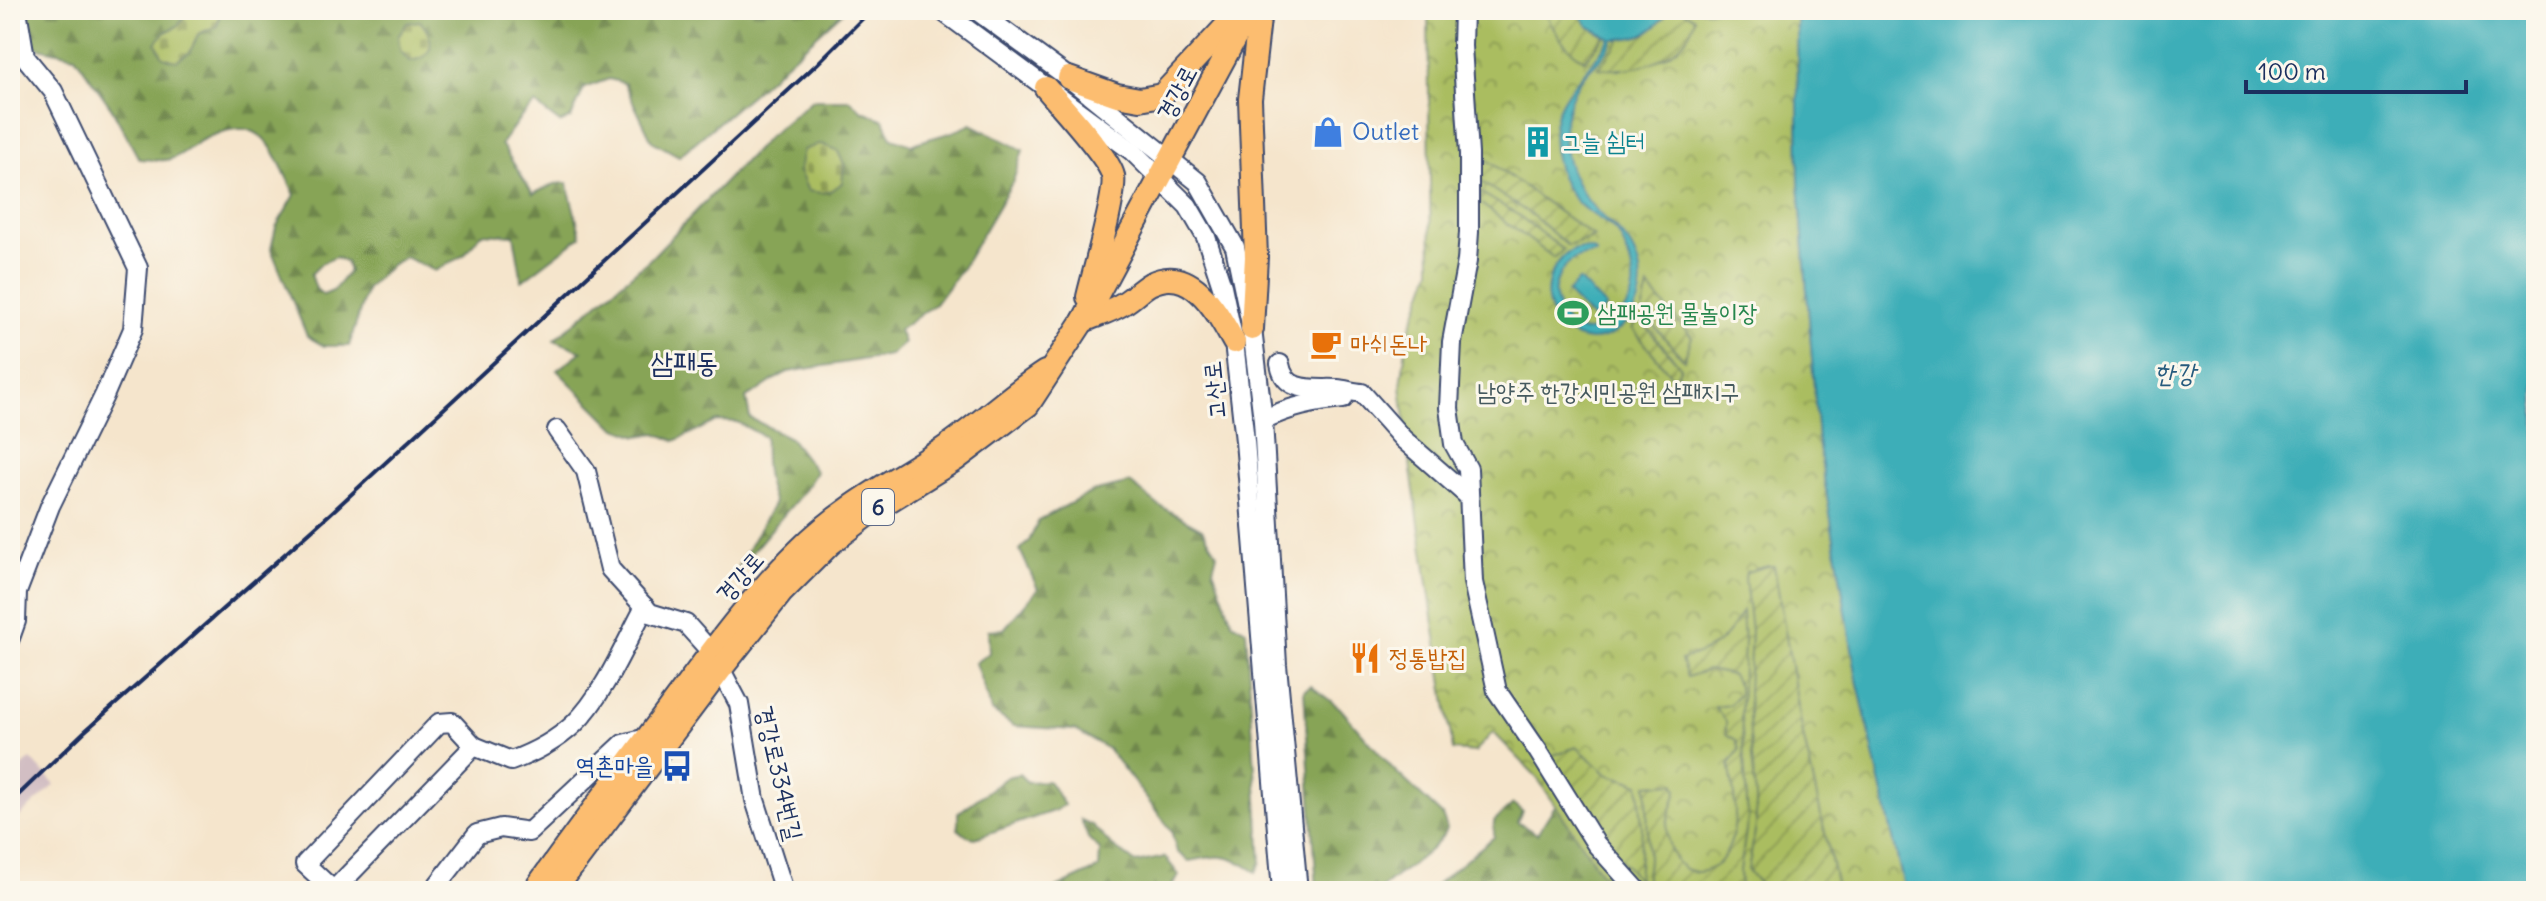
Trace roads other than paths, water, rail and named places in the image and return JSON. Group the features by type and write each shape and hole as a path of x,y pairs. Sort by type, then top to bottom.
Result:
{"main road":[{"path":"1069,78 1129,97 1140,99 1162,95 1241,10"},
{"name":"경강로","path":"554,891 716,661 743,612 799,550 841,513 943,449 1015,391 1053,367 1083,321 1250,10"},
{"path":"1252,329 1256,257 1250,99 1260,10"},
{"path":"1046,88 1099,152 1113,176 1112,197 1083,321"},
{"path":"1083,321 1123,304 1151,283 1176,279 1196,288 1217,311 1234,342"},
{"name":"경강로","path":"534,891 647,738 716,661"}],"street":[{"path":"10,638 16,621 17,592 50,506 133,329 138,268 53,91 25,57 17,10"},
{"name":"고산로","path":"941,10 1132,151 1198,182 1235,247 1252,329 1263,420 1277,665 1298,891"},
{"name":"고산로","path":"976,10 1069,78 1166,169 1206,237 1222,286 1234,342 1282,891"},
{"path":"1463,10 1469,232 1467,261 1452,342 1449,408 1454,444 1468,469 1473,582 1497,691 1596,844 1638,891"},
{"path":"1280,364 1281,374 1289,384 1308,389 1362,393 1403,439 1468,496"},
{"path":"1263,420 1284,409 1343,399 1362,404 1386,430 1403,439"},
{"path":"474,746 333,890 305,864 439,723 452,722 474,746 511,761 530,754 573,725 592,704 645,607 610,569 586,471 557,430"},
{"name":"경강로334번길","path":"645,607 650,613 686,624 716,661 739,704 755,800 784,891"},
{"path":"433,891 477,834 501,828 529,832 623,744 647,738"}],"water":[{"path":"1577,10 1668,10 1658,24 1645,33 1613,39 1604,55 1579,83 1565,118 1565,147 1579,188 1626,240 1640,270 1640,294 1627,321 1611,335 1593,340 1577,337 1562,328 1552,314 1547,297 1550,277 1562,258 1582,248 1596,254 1569,263 1555,285 1557,304 1566,321 1588,331 1600,329 1622,314 1633,288 1631,264 1618,234 1573,197 1556,159 1553,138 1560,106 1610,38 1588,26"},
{"name":"한강","path":"1797,10 2536,10 2536,891 1905,891 1857,679 1818,441 1799,182"},
{"path":"1579,280 1606,307 1594,320 1567,293"}],"railway":[{"path":"10,803 84,732 331,513 817,64 871,10"}],"place":[{"name":"Outlet","path":"1328,132"},
{"name":"그늘 쉼터","path":"1538,142"},
{"name":"삼패공원 물놀이장","path":"1573,313"},
{"name":"마쉬돈나","path":"1326,344"},
{"name":"정통밥집","path":"1365,658"},
{"name":"역촌마을","path":"677,766"}],"district":[{"name":"삼패동","path":"684,362"}],"park label":[{"name":"남양주 한강시민공원 삼패지구","path":"1608,392"}]}
